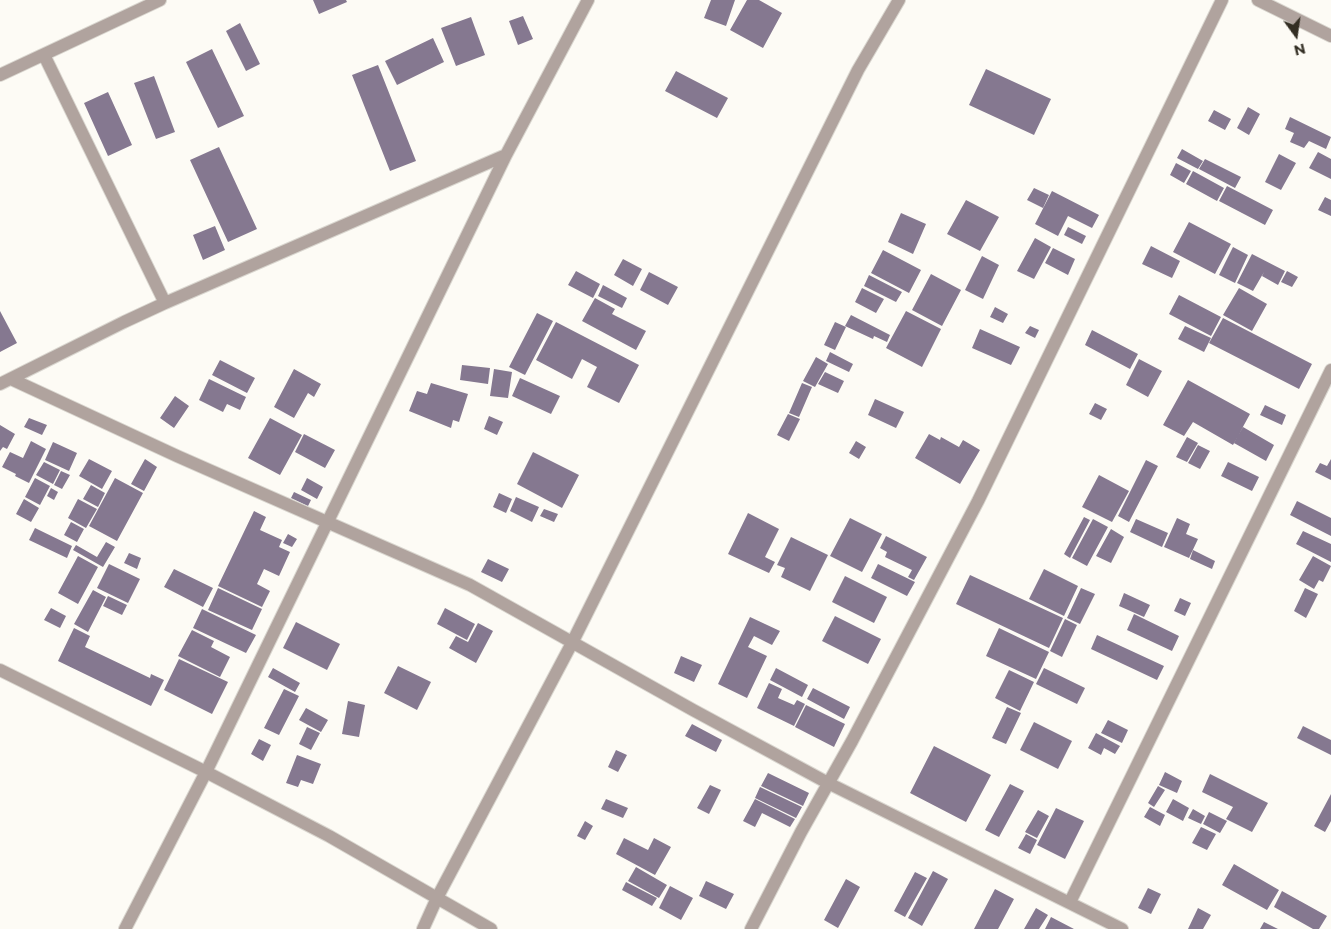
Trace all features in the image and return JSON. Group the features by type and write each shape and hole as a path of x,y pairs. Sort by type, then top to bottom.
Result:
{"street":[{"path":"0,75 160,0"},
{"path":"125,929 206,772 506,155 588,0"},
{"path":"423,929 437,898 572,643 858,70 899,0"},
{"path":"751,929 978,501 1222,0"},
{"path":"1258,0 1331,36"},
{"path":"44,55 165,303"},
{"path":"5,382 165,303 506,155"},
{"path":"1070,902 1331,370"},
{"path":"5,382 470,585 828,783 1122,929"},
{"path":"0,670 206,772 329,836 491,929"}],"building":[{"path":"313,0 346,0 347,2 319,14"},
{"path":"711,0 735,0 726,26 704,18"},
{"path":"747,0 759,0 782,13 763,48 730,30"},
{"path":"523,16 533,39 518,45 509,21"},
{"path":"471,17 485,55 456,66 441,28"},
{"path":"240,23 260,64 246,71 226,31"},
{"path":"433,38 444,62 397,85 385,61"},
{"path":"212,49 244,116 218,128 186,62"},
{"path":"378,65 416,161 390,171 352,75"},
{"path":"986,69 1051,99 1034,135 969,105"},
{"path":"676,71 728,98 717,118 665,91"},
{"path":"154,76 175,132 156,139 134,83"},
{"path":"108,92 132,145 108,156 84,103"},
{"path":"1248,107 1260,114 1249,135 1237,128"},
{"path":"1214,110 1231,119 1225,130 1208,121"},
{"path":"1290,117 1331,137 1326,149 1309,141 1304,148 1290,142 1294,133 1285,129"},
{"path":"219,147 257,229 228,242 190,160"},
{"path":"1182,149 1203,161 1198,169 1177,158"},
{"path":"1318,152 1331,159 1331,179 1309,168"},
{"path":"1279,154 1296,163 1281,190 1265,182"},
{"path":"1205,159 1241,177 1235,188 1199,169"},
{"path":"1176,163 1191,171 1184,183 1170,175"},
{"path":"1193,171 1224,188 1217,201 1186,184"},
{"path":"1227,186 1273,210 1265,225 1219,201"},
{"path":"1034,188 1049,195 1043,208 1027,200"},
{"path":"1052,191 1099,215 1092,228 1068,216 1058,236 1035,224"},
{"path":"1325,197 1331,200 1331,216 1318,210"},
{"path":"966,200 999,217 980,251 947,234"},
{"path":"901,213 926,224 913,254 888,242"},
{"path":"1189,222 1231,244 1215,274 1173,252"},
{"path":"215,226 225,250 203,260 193,235"},
{"path":"1068,227 1086,236 1082,244 1064,235"},
{"path":"1035,238 1051,247 1034,279 1017,271"},
{"path":"1151,246 1180,261 1172,278 1142,264"},
{"path":"1233,247 1248,255 1235,283 1219,275"},
{"path":"1053,248 1075,259 1068,275 1045,263"},
{"path":"883,250 921,270 909,293 871,273"},
{"path":"1252,254 1285,271 1278,285 1262,276 1264,272 1253,291 1237,283"},
{"path":"982,256 999,265 983,299 965,290"},
{"path":"623,259 642,269 633,286 614,275"},
{"path":"576,271 600,284 593,298 568,285"},
{"path":"1287,271 1298,277 1292,287 1281,282"},
{"path":"649,272 678,287 668,305 640,290"},
{"path":"931,274 961,290 942,326 912,310"},
{"path":"869,275 902,292 896,302 864,286"},
{"path":"603,285 627,298 622,308 598,296"},
{"path":"862,288 884,299 876,313 855,302"},
{"path":"1239,288 1267,304 1252,331 1223,315"},
{"path":"1179,295 1221,317 1211,336 1169,314"},
{"path":"595,298 615,309 612,314 646,331 636,350 582,321"},
{"path":"995,307 1008,314 1003,323 990,317"},
{"path":"0,311 17,343 0,352"},
{"path":"906,311 941,329 922,367 886,348"},
{"path":"537,313 553,321 525,375 509,367"},
{"path":"851,315 890,335 887,342 874,336 873,339 845,326"},
{"path":"1223,318 1312,364 1299,389 1209,343"},
{"path":"556,322 639,365 619,403 587,387 597,367 582,359 572,379 536,360"},
{"path":"835,322 846,327 835,350 824,345"},
{"path":"1030,326 1039,330 1035,338 1025,333"},
{"path":"1185,326 1211,338 1204,352 1178,339"},
{"path":"980,329 1020,347 1011,365 972,348"},
{"path":"1092,330 1138,354 1130,369 1085,345"},
{"path":"830,352 853,364 849,372 826,361"},
{"path":"816,357 828,364 815,387 803,381"},
{"path":"1139,359 1162,371 1148,397 1126,385"},
{"path":"220,360 255,378 247,393 212,375"},
{"path":"462,365 490,368 488,384 460,380"},
{"path":"294,369 321,384 314,397 308,393 294,418 274,407"},
{"path":"494,369 512,372 508,398 490,396"},
{"path":"825,372 844,381 838,393 818,384"},
{"path":"520,378 560,396 551,414 512,396"},
{"path":"209,379 246,397 240,410 227,404 223,412 199,400"},
{"path":"1188,380 1250,414 1233,445 1193,422 1184,436 1163,425"},
{"path":"431,383 468,394 459,422 453,420 451,428 409,411 417,391 427,394"},
{"path":"802,383 812,387 799,417 789,413"},
{"path":"175,396 189,406 174,428 160,418"},
{"path":"875,399 904,412 896,428 868,415"},
{"path":"1095,403 1107,409 1101,420 1089,414"},
{"path":"1265,405 1286,415 1282,425 1260,415"},
{"path":"788,414 800,419 789,441 777,435"},
{"path":"489,416 503,422 497,435 484,429"},
{"path":"29,418 47,425 42,435 24,427"},
{"path":"270,418 302,435 280,475 248,458"},
{"path":"0,425 15,434 7,449 3,447 0,451"},
{"path":"1243,427 1274,445 1266,461 1234,443"},
{"path":"304,434 335,450 325,468 295,452"},
{"path":"929,434 940,440 941,437 959,447 963,440 980,450 960,484 915,458"},
{"path":"1187,437 1198,443 1187,462 1176,457"},
{"path":"31,441 46,449 29,483 2,467 10,452 23,458"},
{"path":"856,441 866,447 859,459 849,453"},
{"path":"53,442 77,453 69,471 45,460"},
{"path":"1198,445 1210,451 1200,469 1188,463"},
{"path":"533,452 579,475 562,508 517,484"},
{"path":"89,459 112,471 102,489 79,476"},
{"path":"145,459 157,467 144,491 131,484"},
{"path":"1331,459 1331,480 1315,472 1320,463 1327,466"},
{"path":"1146,460 1158,466 1129,522 1118,516"},
{"path":"44,462 60,470 53,484 36,475"},
{"path":"1228,462 1259,477 1252,491 1221,476"},
{"path":"61,471 70,475 62,489 54,485"},
{"path":"1099,475 1129,491 1112,522 1082,507"},
{"path":"35,478 50,486 40,505 25,497"},
{"path":"115,478 143,493 117,541 89,526"},
{"path":"307,478 323,487 317,499 301,490"},
{"path":"91,485 105,493 98,507 83,499"},
{"path":"51,488 58,492 54,500 47,496"},
{"path":"294,492 311,500 308,506 291,498"},
{"path":"499,493 512,499 506,513 493,507"},
{"path":"516,497 539,507 532,522 510,511"},
{"path":"24,499 39,508 31,522 16,514"},
{"path":"78,499 97,509 86,528 68,518"},
{"path":"1297,501 1331,518 1331,536 1290,515"},
{"path":"544,509 558,514 554,522 540,516"},
{"path":"254,511 266,517 260,530 282,540 279,547 290,552 279,576 264,569 257,584 270,591 262,607 218,586"},
{"path":"748,513 779,529 765,557 775,562 769,573 728,554"},
{"path":"1084,517 1090,520 1070,558 1064,554"},
{"path":"850,518 882,534 862,572 830,556"},
{"path":"1177,518 1190,524 1186,534 1198,539 1189,558 1164,547"},
{"path":"1093,519 1108,527 1087,566 1072,558"},
{"path":"1136,519 1168,533 1162,547 1130,532"},
{"path":"71,522 84,529 77,542 64,535"},
{"path":"35,528 72,546 67,558 29,540"},
{"path":"1111,529 1124,537 1111,563 1096,556"},
{"path":"1303,531 1331,544 1331,562 1296,544"},
{"path":"288,534 297,539 292,547 283,543"},
{"path":"886,536 927,557 914,580 908,577 912,570 885,557 887,552 880,548"},
{"path":"791,537 828,555 810,591 781,577 785,568 777,565"},
{"path":"106,542 115,547 103,567 73,550 76,545 97,557"},
{"path":"1193,550 1215,561 1212,569 1190,559"},
{"path":"129,553 141,558 137,569 124,563"},
{"path":"78,556 98,567 78,604 58,593"},
{"path":"1313,556 1331,566 1323,582 1319,580 1314,589 1299,580"},
{"path":"488,559 509,569 502,582 481,572"},
{"path":"109,564 140,579 128,603 97,588"},
{"path":"878,564 915,582 907,596 871,578"},
{"path":"174,569 213,588 203,607 164,587"},
{"path":"1044,569 1078,586 1064,616 1029,599"},
{"path":"970,575 1063,618 1049,648 956,604"},
{"path":"845,576 887,597 874,623 832,602"},
{"path":"218,588 262,609 252,630 208,610"},
{"path":"1081,588 1095,594 1080,624 1067,618"},
{"path":"1305,588 1318,594 1306,618 1294,611"},
{"path":"93,590 106,597 88,632 74,624"},
{"path":"1124,593 1150,605 1144,617 1119,606"},
{"path":"108,596 127,605 122,615 103,606"},
{"path":"1180,598 1191,603 1185,616 1174,611"},
{"path":"51,608 66,616 60,628 44,620"},
{"path":"445,608 475,624 467,640 437,624"},
{"path":"202,609 256,635 246,653 193,628"},
{"path":"1134,614 1179,636 1172,651 1127,630"},
{"path":"835,616 881,639 868,664 822,641"},
{"path":"750,617 780,631 772,645 754,636 748,647 767,656 747,698 718,684"},
{"path":"1065,619 1077,625 1062,657 1050,651"},
{"path":"296,622 340,644 327,670 283,648"},
{"path":"478,623 493,631 476,663 449,648 456,636 468,642"},
{"path":"74,628 90,636 85,647 150,678 151,674 164,680 151,706 58,661"},
{"path":"999,628 1049,652 1036,679 986,656"},
{"path":"192,630 214,641 211,647 230,657 220,677 178,656"},
{"path":"1097,635 1164,666 1157,680 1091,649"},
{"path":"681,656 702,665 694,682 674,673"},
{"path":"179,659 228,682 212,714 164,690"},
{"path":"398,666 431,682 417,710 384,693"},
{"path":"273,668 300,683 295,692 268,677"},
{"path":"776,668 808,685 802,697 770,680"},
{"path":"1044,668 1085,688 1077,704 1036,684"},
{"path":"1009,670 1034,682 1020,711 995,698"},
{"path":"769,683 782,689 778,698 794,705 797,700 805,704 794,726 757,708"},
{"path":"813,688 850,707 844,719 807,699"},
{"path":"284,689 299,696 279,735 264,728"},
{"path":"348,701 365,705 359,737 342,734"},
{"path":"806,705 845,724 834,747 795,727"},
{"path":"1007,707 1021,713 1006,744 992,738"},
{"path":"306,708 328,720 321,732 299,720"},
{"path":"1108,720 1128,730 1122,743 1101,733"},
{"path":"1034,722 1072,741 1058,769 1020,750"},
{"path":"692,724 722,740 716,752 685,736"},
{"path":"1303,726 1331,740 1331,755 1297,738"},
{"path":"307,727 320,733 311,750 299,744"},
{"path":"1096,733 1120,746 1115,754 1104,748 1101,755 1088,748"},
{"path":"259,739 271,745 263,761 251,754"},
{"path":"934,746 991,775 966,822 910,793"},
{"path":"616,750 627,755 618,772 608,767"},
{"path":"297,755 321,764 313,784 301,780 298,787 286,783"},
{"path":"1165,772 1182,781 1177,793 1159,785"},
{"path":"768,773 809,793 803,806 761,786"},
{"path":"1210,774 1268,803 1252,832 1226,819 1233,807 1202,792"},
{"path":"1010,784 1024,791 999,837 985,830"},
{"path":"710,785 721,790 709,814 697,808"},
{"path":"1158,786 1165,790 1154,807 1148,803"},
{"path":"760,787 802,807 796,818 755,798"},
{"path":"1331,794 1331,821 1325,832 1314,826"},
{"path":"606,799 628,808 623,818 601,809"},
{"path":"755,799 795,819 790,827 762,813 755,827 743,821"},
{"path":"1173,799 1189,808 1183,821 1166,812"},
{"path":"1150,807 1165,815 1160,826 1144,817"},
{"path":"1056,808 1084,821 1065,859 1037,845"},
{"path":"1193,809 1205,816 1201,824 1188,818"},
{"path":"1038,810 1049,816 1037,838 1025,832"},
{"path":"1209,812 1227,821 1220,833 1203,824"},
{"path":"585,821 593,826 585,840 577,836"},
{"path":"1201,827 1216,834 1207,850 1192,843"},
{"path":"1026,834 1037,840 1030,854 1018,848"},
{"path":"624,838 648,850 654,838 671,847 655,875 616,854"},
{"path":"1234,864 1279,890 1267,910 1222,885"},
{"path":"636,867 667,885 659,898 628,881"},
{"path":"933,871 948,879 922,926 908,918"},
{"path":"915,872 927,878 905,917 894,911"},
{"path":"846,879 860,887 838,928 824,920"},
{"path":"706,881 734,894 726,909 699,896"},
{"path":"626,882 657,898 652,906 622,890"},
{"path":"670,886 693,898 681,920 659,908"},
{"path":"1148,888 1161,894 1151,914 1138,908"},
{"path":"995,889 1014,899 998,929 974,929"},
{"path":"1282,891 1327,916 1319,929 1313,929 1274,907"},
{"path":"1036,908 1048,915 1039,929 1024,929"},
{"path":"1198,908 1211,915 1203,929 1188,929"},
{"path":"1051,917 1074,929 1045,929"},
{"path":"1264,922 1278,929 1260,929"}]}
